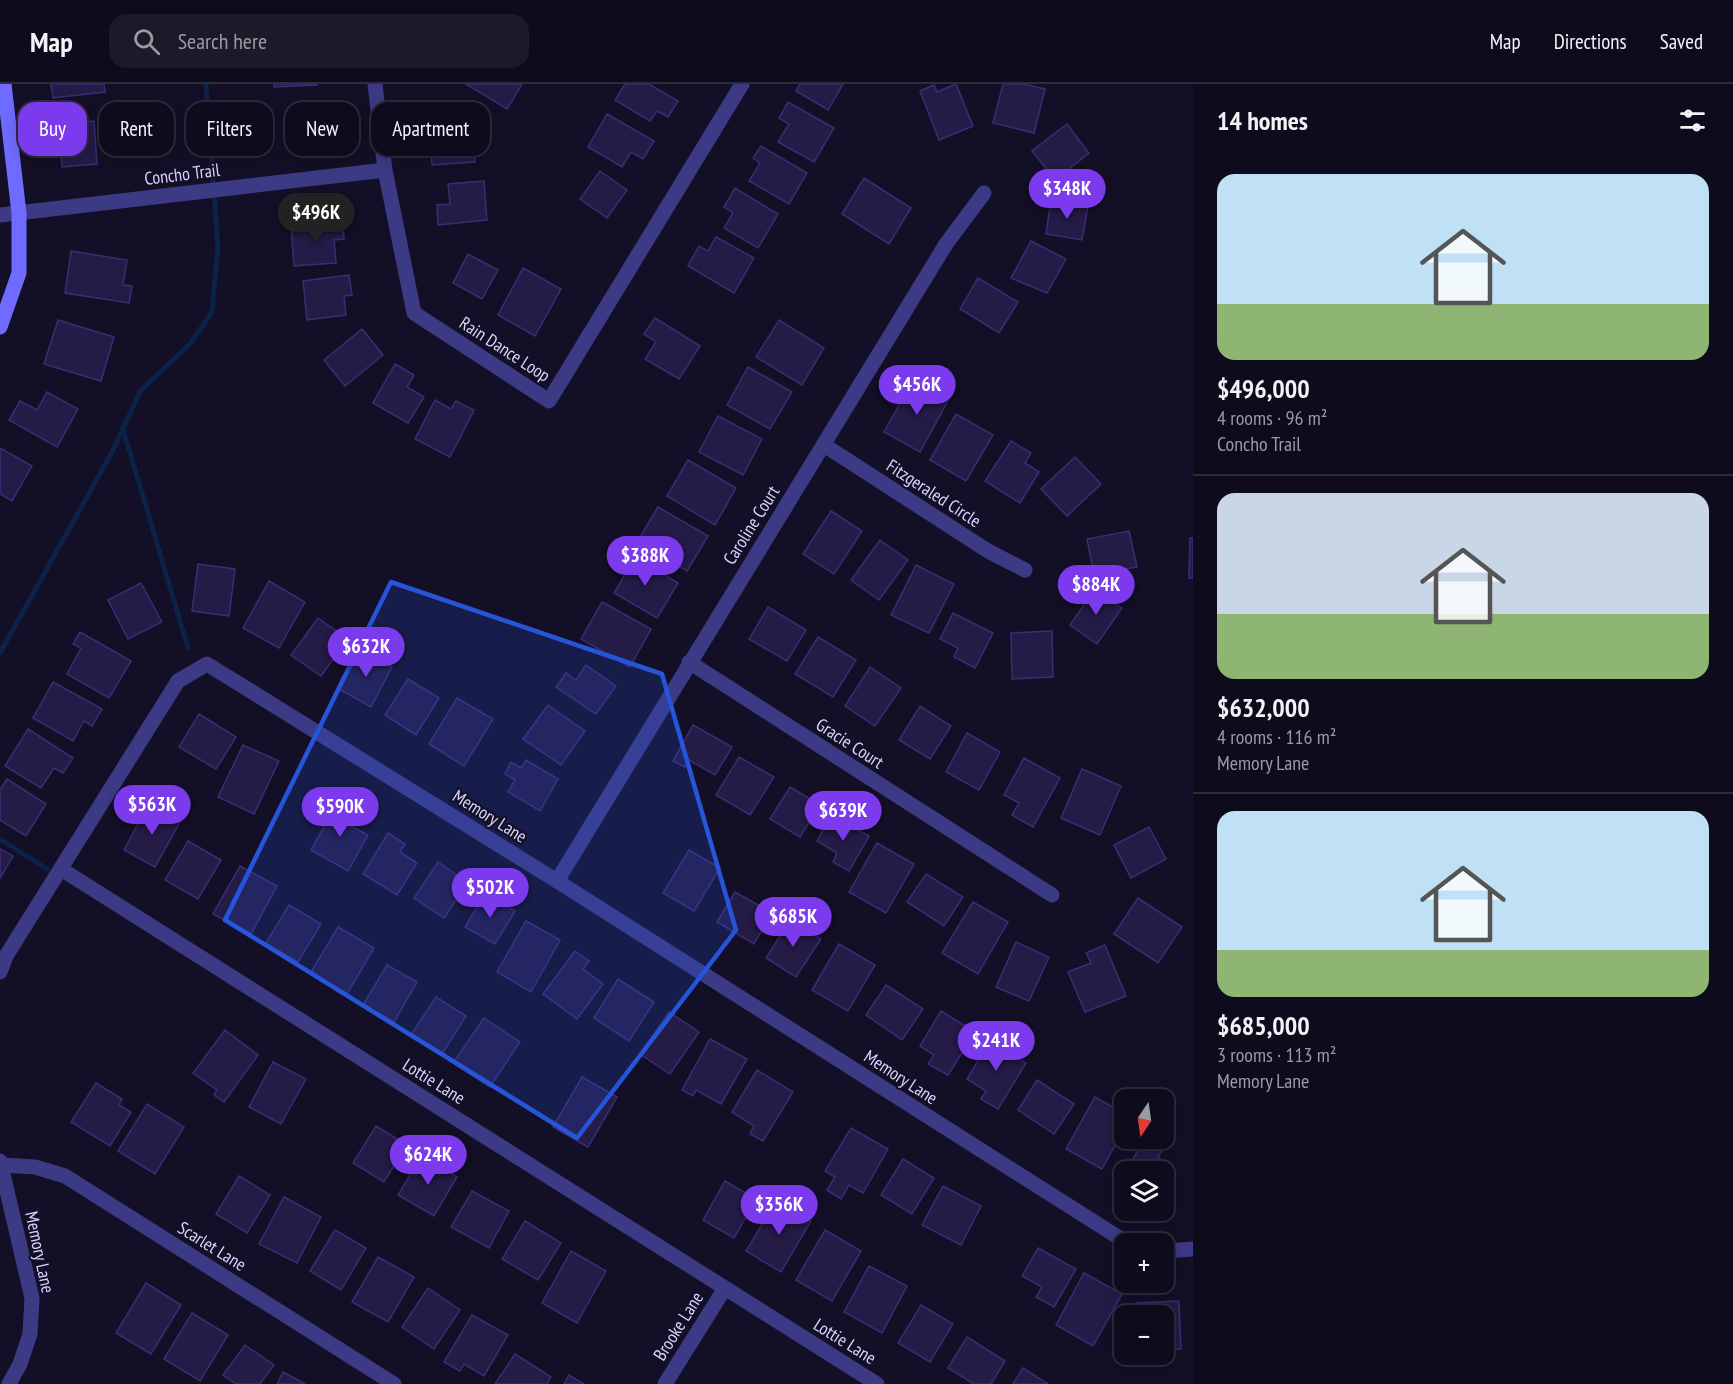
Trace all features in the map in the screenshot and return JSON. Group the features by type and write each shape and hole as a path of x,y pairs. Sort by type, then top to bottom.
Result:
{"street":[{"path":"0,327 19,273 19,213 4,84"},
{"name":"Rain Dance Loop","path":"375,84 385,170 414,312 549,401 742,84"},
{"name":"Concho Trail","path":"0,214 385,170"},
{"name":"Caroline Court","path":"557,881 946,244 984,193"},
{"name":"Fitzgeraled Circle","path":"824,445 988,551 1025,570"},
{"name":"Gracie Court","path":"689,662 1052,895"},
{"name":"Memory Lane","path":"0,972 6,956 178,681 207,664 557,881 1114,1234"},
{"name":"Lottie Lane","path":"61,869 877,1384"},
{"name":"Memory Lane","path":"1,1163 32,1298 30,1334 20,1364 9,1384"},
{"name":"Scarlet Lane","path":"1,1163 35,1167 65,1176 394,1384"},
{"path":"1174,1250 1193,1249"},
{"name":"Brooke Lane","path":"665,1384 725,1288"}],"highlighted area":[{"path":"391,582 662,674 736,930 577,1138 225,920"}],"building":[{"path":"51,84 104,84 105,92 53,98"},
{"path":"274,84 317,84 317,85 274,87"},
{"path":"466,84 522,84 507,109"},
{"path":"625,84 649,84 678,101 668,117 657,111 650,121 615,100"},
{"path":"800,84 843,84 828,110 796,91"},
{"path":"956,84 973,126 939,140 920,91 934,85 937,92"},
{"path":"1003,84 1024,84 1045,89 1034,133 993,123"},
{"path":"788,102 834,128 814,162 778,142 789,124 779,118"},
{"path":"607,114 654,141 643,159 631,152 622,167 588,147"},
{"path":"87,121 94,121 97,164 62,167 62,156 87,156"},
{"path":"1067,124 1089,153 1055,180 1032,151"},
{"path":"761,146 807,173 789,204 749,181 760,163 753,158"},
{"path":"431,156 475,156 475,162 432,165"},
{"path":"600,171 627,190 607,218 580,199"},
{"path":"864,178 911,208 889,244 842,214"},
{"path":"484,181 487,220 438,225 437,205 450,204 448,184"},
{"path":"735,188 778,214 758,248 724,228 733,213 724,207"},
{"path":"1051,199 1088,206 1082,240 1046,234"},
{"path":"343,223 344,239 334,240 336,263 294,266 291,227"},
{"path":"716,237 754,258 734,293 688,266 699,246 708,251"},
{"path":"1031,241 1066,259 1047,293 1011,278"},
{"path":"71,251 127,260 123,285 132,286 129,303 65,293"},
{"path":"468,254 498,270 482,299 453,283"},
{"path":"523,268 561,289 535,336 498,315"},
{"path":"349,275 352,295 344,296 346,315 307,320 303,281"},
{"path":"978,278 1018,302 999,333 960,309"},
{"path":"655,318 700,346 679,379 645,359 656,342 644,334"},
{"path":"58,320 114,337 101,381 44,364"},
{"path":"779,320 824,348 802,385 756,357"},
{"path":"362,329 383,355 345,386 324,360"},
{"path":"395,364 414,375 407,387 424,397 408,423 373,403"},
{"path":"748,367 792,392 770,429 727,405"},
{"path":"913,380 949,399 920,452 884,432"},
{"path":"47,392 78,409 57,447 9,420 20,401 37,410"},
{"path":"435,400 451,409 456,401 474,410 450,457 415,439"},
{"path":"956,414 993,435 966,481 930,460"},
{"path":"718,416 762,439 743,475 699,452"},
{"path":"1011,441 1031,453 1025,463 1039,472 1020,503 985,481"},
{"path":"0,448 32,466 12,501 0,494"},
{"path":"1075,457 1101,484 1067,516 1041,489"},
{"path":"688,460 736,488 715,525 667,496"},
{"path":"658,507 708,536 687,571 637,542"},
{"path":"831,511 862,531 834,574 803,554"},
{"path":"1129,531 1137,567 1094,575 1087,539"},
{"path":"1190,538 1193,538 1193,578 1189,578"},
{"path":"880,540 908,560 879,600 851,580"},
{"path":"628,553 678,583 657,618 614,593 629,568 622,564"},
{"path":"198,564 235,569 229,616 192,611"},
{"path":"916,565 954,584 929,633 891,615"},
{"path":"269,581 305,602 279,648 243,628"},
{"path":"141,583 162,622 128,639 108,600"},
{"path":"1095,589 1122,608 1097,644 1070,625"},
{"path":"602,602 651,629 630,667 581,639"},
{"path":"768,607 806,630 787,661 749,639"},
{"path":"953,613 993,633 975,668 954,657 958,648 940,639"},
{"path":"318,618 348,639 321,676 291,655"},
{"path":"1052,631 1053,677 1012,679 1011,633"},
{"path":"80,632 131,661 109,698 67,674 81,648 73,644"},
{"path":"818,637 856,660 833,697 795,674"},
{"path":"361,650 392,667 371,707 339,689"},
{"path":"586,665 616,686 596,714 556,687 566,673 576,680"},
{"path":"870,667 901,688 875,726 845,706"},
{"path":"408,679 439,698 416,735 385,715"},
{"path":"53,682 102,709 92,726 84,721 73,741 33,718"},
{"path":"457,698 493,719 464,766 429,744"},
{"path":"548,705 585,731 561,765 523,739"},
{"path":"920,706 951,726 930,759 899,740"},
{"path":"199,714 236,737 216,769 179,747"},
{"path":"693,725 732,747 715,775 689,760 685,767 673,761"},
{"path":"28,729 73,758 63,773 54,768 41,788 5,766"},
{"path":"967,733 1000,752 979,790 946,772"},
{"path":"243,745 279,761 254,814 218,797"},
{"path":"739,757 774,777 750,815 716,795"},
{"path":"1024,758 1060,778 1033,827 1012,815 1019,803 1004,795"},
{"path":"526,760 558,779 540,811 508,792 515,780 505,774 511,762 521,768"},
{"path":"1082,769 1121,786 1100,835 1061,818"},
{"path":"7,779 46,804 26,836 0,820 0,790"},
{"path":"790,787 820,805 800,837 770,819"},
{"path":"338,802 356,812 349,825 368,835 348,871 311,850"},
{"path":"148,805 180,822 155,867 124,850"},
{"path":"831,815 869,836 849,871 833,862 837,853 817,841"},
{"path":"1149,827 1166,859 1131,878 1114,845"},
{"path":"388,833 405,844 400,852 417,863 397,895 363,874"},
{"path":"188,841 221,860 198,899 165,880"},
{"path":"877,843 914,864 886,913 849,892"},
{"path":"0,849 13,856 0,878"},
{"path":"689,850 720,868 694,911 663,893"},
{"path":"438,862 468,883 444,918 414,898"},
{"path":"240,866 277,886 251,934 213,914"},
{"path":"926,874 963,897 944,926 907,902"},
{"path":"735,892 772,913 754,944 717,922"},
{"path":"485,893 515,911 495,944 465,927"},
{"path":"1138,898 1182,927 1158,963 1114,934"},
{"path":"973,902 1008,922 978,974 942,953"},
{"path":"289,905 321,924 298,962 266,943"},
{"path":"790,920 821,939 796,977 766,958"},
{"path":"526,921 560,940 531,992 497,972"},
{"path":"338,927 374,948 347,994 311,972"},
{"path":"1016,942 1049,957 1029,1001 996,987"},
{"path":"839,944 875,965 848,1011 812,990"},
{"path":"1105,945 1126,996 1085,1012 1068,972 1091,963 1086,953"},
{"path":"575,951 589,961 583,969 603,984 577,1019 543,994"},
{"path":"387,965 417,982 394,1022 363,1005"},
{"path":"618,979 654,1002 629,1041 594,1018"},
{"path":"886,985 923,1009 902,1040 866,1015"},
{"path":"436,997 466,1016 442,1054 411,1035"},
{"path":"941,1011 975,1032 948,1075 928,1064 934,1055 920,1046"},
{"path":"669,1012 699,1032 670,1074 640,1054"},
{"path":"484,1018 520,1042 490,1087 453,1063"},
{"path":"225,1030 258,1055 224,1102 214,1095 217,1090 193,1073"},
{"path":"993,1035 1004,1042 1001,1048 1026,1063 998,1109 981,1099 986,1091 967,1079"},
{"path":"710,1039 747,1059 721,1104 696,1090 693,1096 682,1090"},
{"path":"273,1062 306,1079 281,1124 249,1107"},
{"path":"757,1070 793,1092 763,1141 750,1134 754,1126 732,1112"},
{"path":"582,1077 617,1097 588,1147 553,1127"},
{"path":"1037,1080 1074,1104 1054,1134 1018,1110"},
{"path":"96,1083 122,1099 119,1105 131,1112 110,1146 71,1122"},
{"path":"1095,1097 1114,1108 1114,1147 1102,1169 1066,1149"},
{"path":"147,1104 184,1127 155,1174 118,1151"},
{"path":"376,1126 407,1145 384,1182 353,1163"},
{"path":"851,1128 888,1149 863,1193 849,1185 841,1199 827,1190 835,1177 825,1171"},
{"path":"1139,1149 1162,1150 1158,1158 1163,1161 1132,1161"},
{"path":"422,1155 457,1177 434,1216 398,1195"},
{"path":"903,1159 934,1178 912,1214 881,1195"},
{"path":"239,1176 270,1195 247,1233 216,1214"},
{"path":"725,1181 756,1199 734,1238 703,1220"},
{"path":"943,1186 981,1206 961,1245 922,1225"},
{"path":"472,1191 509,1211 489,1248 451,1227"},
{"path":"284,1197 321,1217 297,1263 259,1244"},
{"path":"777,1200 811,1221 781,1272 746,1251"},
{"path":"525,1221 561,1243 538,1280 502,1259"},
{"path":"335,1230 366,1248 341,1290 310,1271"},
{"path":"825,1230 861,1251 832,1301 796,1280"},
{"path":"1038,1248 1076,1269 1054,1307 1036,1297 1042,1287 1022,1276"},
{"path":"571,1251 606,1271 577,1323 542,1303"},
{"path":"378,1257 414,1277 388,1322 352,1302"},
{"path":"869,1266 907,1286 882,1333 844,1312"},
{"path":"1084,1273 1114,1290 1114,1293 1122,1294 1093,1346 1056,1325"},
{"path":"146,1283 181,1305 151,1354 116,1333"},
{"path":"428,1288 460,1310 434,1349 402,1327"},
{"path":"1179,1301 1181,1349 1174,1350 1174,1305 1136,1305 1136,1303"},
{"path":"921,1305 953,1324 930,1362 898,1343"},
{"path":"192,1313 228,1335 200,1381 164,1359"},
{"path":"472,1315 508,1335 484,1376 464,1364 460,1371 444,1362"},
{"path":"967,1337 1005,1361 991,1384 974,1384 948,1368"},
{"path":"245,1345 274,1365 260,1384 236,1384 223,1375"},
{"path":"515,1354 551,1377 547,1384 495,1384"},
{"path":"1023,1368 1048,1384 1013,1384"},
{"path":"283,1372 305,1384 277,1384"},
{"path":"569,1375 584,1384 564,1384"}],"waterway":[{"path":"0,653 112,452 141,390 189,345 212,312 218,247 206,84"},
{"path":"123,429 188,648"},
{"path":"0,839 47,869"}]}
